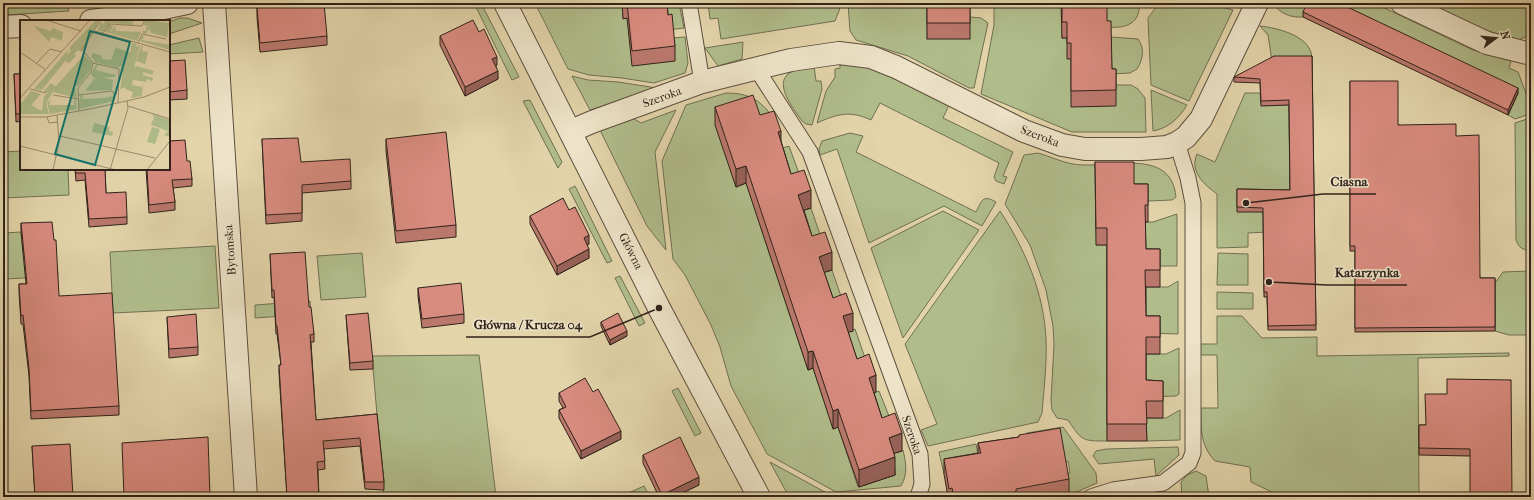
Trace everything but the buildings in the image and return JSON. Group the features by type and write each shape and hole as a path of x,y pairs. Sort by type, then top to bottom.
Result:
{"street":[{"path":"99,20 122,17 187,3"},
{"name":"Bytomska","path":"214,3 246,497"},
{"name":"Główna","path":"505,3 571,131 659,308 759,497"},
{"name":"Szeroka","path":"571,131 702,82 791,60 839,53 871,57 896,67 1024,130 1062,145 1085,149 1141,149 1167,147 1178,143 1191,133 1201,119 1257,3"},
{"path":"1402,3 1487,43 1531,54"},
{"path":"3,27 20,26"}],"lane":[{"path":"689,3 702,82"},
{"name":"Szeroka","path":"756,68 810,152 920,454 923,474 918,497"},
{"path":"1091,497 1113,490 1163,483 1189,463 1192,458 1193,203 1188,178 1178,143"}],"green space":[{"path":"3,3 67,3 69,11 3,15"},
{"path":"474,3 481,3 519,77 512,80"},
{"path":"535,3 622,3 623,18 627,18 672,38 685,37 688,63 685,73 654,83 589,75 568,69"},
{"path":"665,3 679,3 684,28 668,30"},
{"path":"708,3 842,3 835,21 721,39 718,18 710,19"},
{"path":"848,3 927,3 927,39 970,17 981,18 988,23 974,88 969,88 908,56 856,40 850,31"},
{"path":"994,3 1139,3 1138,15 1135,20 1126,26 1121,27 1103,26 1062,6 1062,38 1067,38 1071,59 1116,85 1131,85 1138,89 1145,98 1146,132 1072,132 981,94 994,25"},
{"path":"1272,3 1309,3 1303,17 1294,17 1278,10"},
{"path":"1329,3 1374,3 1473,50 1511,61 1509,68 1518,72 1530,104 1530,114 1515,119 1508,115 1518,93"},
{"path":"1427,3 1531,3 1527,36 1517,41 1460,19"},
{"path":"1157,6 1218,6 1233,10 1189,101 1151,85 1148,18"},
{"path":"180,18 187,18 202,23 170,34 170,22"},
{"path":"1260,26 1285,31 1301,39 1311,52 1312,60 1272,61 1268,35"},
{"path":"1111,37 1138,39 1142,46 1142,54 1141,62 1137,69 1130,73 1112,74"},
{"path":"199,38 203,52 170,54 170,45"},
{"path":"743,42 742,59 718,66 705,48"},
{"path":"840,62 875,69 949,105 943,118 1013,152 1003,176 1007,177 1004,184 996,181 994,177 999,163 880,103 871,120 857,115 844,114 831,117 817,123 826,91 835,77 835,69 840,68"},
{"path":"814,66 816,81 821,81 822,89 812,125 806,124 802,121 794,110 786,95 784,81 786,76 793,71 800,68"},
{"path":"572,76 588,80 618,82 657,88 590,110"},
{"path":"1151,90 1187,105 1173,122 1164,128 1153,131"},
{"path":"726,93 744,95 758,101 769,112 779,127 716,125 736,187 746,183 808,370 813,368 833,428 838,427 858,487 895,475 889,455 903,450 906,468 905,477 901,486 836,492 767,454 731,386 720,347 711,325 685,275 673,259 662,161 686,105"},
{"path":"1245,93 1260,93 1261,105 1289,105 1290,222 1268,232 1248,233 1248,247 1217,248 1217,194 1203,182 1195,167 1195,161 1197,154 1215,162"},
{"path":"530,100 562,162 558,168 523,101"},
{"path":"676,110 655,152 666,250 647,226 600,130 629,116 641,123"},
{"path":"1530,118 1531,250 1525,250 1518,245 1516,240 1515,123"},
{"path":"850,133 863,136 856,152 976,212 981,202 985,199 996,202 982,226 944,206 869,243 837,149 820,155 819,149 822,141"},
{"path":"789,146 804,187 767,153"},
{"path":"20,151 20,170 68,170 69,195 3,198 3,152"},
{"path":"1038,153 1073,164 1087,165 1135,163 1150,165 1163,171 1172,181 1176,197 1172,200 1148,201 1096,245 1107,245 1107,441 1092,441 1083,438 1076,432 1068,420 1057,418 1052,410 1051,400 1054,345 1053,326 1046,290 1030,245 1005,204 1024,155"},
{"path":"575,186 612,261 607,263 569,189"},
{"path":"811,208 825,249 812,254 798,212"},
{"path":"943,211 979,230 903,338 871,248"},
{"path":"1000,211 1025,256 1032,272 1041,305 1046,339 1042,413 1038,422 928,446 921,430 937,424 905,344"},
{"path":"1177,214 1177,266 1146,266 1134,222 1153,222"},
{"path":"21,232 25,267 57,264 58,276 6,279 4,233"},
{"path":"215,246 219,308 113,313 110,252"},
{"path":"362,253 366,297 321,300 317,256"},
{"path":"1218,253 1248,254 1248,285 1217,285"},
{"path":"832,270 846,311 833,315 819,274"},
{"path":"1531,271 1531,335 1509,335 1495,331 1495,283 1503,272"},
{"path":"620,276 645,323 639,326 615,278"},
{"path":"1178,281 1178,334 1146,333 1145,287 1168,287"},
{"path":"1217,292 1253,293 1253,309 1217,309"},
{"path":"310,301 311,314 255,318 255,305"},
{"path":"1217,316 1242,316 1262,338 1317,337 1317,356 1509,353 1509,356 1418,358 1419,497 1282,497 1251,482 1250,467 1215,461 1206,449 1201,430 1201,408 1218,408 1217,355 1200,355 1201,344 1217,344"},
{"path":"855,329 870,372 857,376 839,335"},
{"path":"1179,348 1179,394 1176,396 1146,397 1146,354 1166,354"},
{"path":"479,355 496,497 384,497 372,356"},
{"path":"678,388 701,433 695,436 672,391"},
{"path":"879,391 895,431 882,435 864,397"},
{"path":"1180,410 1180,440 1147,441 1146,418 1166,418"},
{"path":"1063,427 1096,473 1097,483 1065,497 1048,497 1066,474 1070,473 1068,461 1064,462 1030,448 1027,433"},
{"path":"976,444 980,462 944,474 939,452"},
{"path":"1178,447 1179,455 1156,476 1154,459 1099,464 1093,456 1096,451 1107,449"},
{"path":"770,462 834,497 789,497"},
{"path":"1196,471 1206,476 1209,497 1182,497 1181,482 1187,475"},
{"path":"644,486 650,497 628,497 626,494"},
{"path":"889,492 892,495 891,497 836,497"}],"place":[{"name":"Ciasna","path":"1246,203"},
{"name":"Katarzynka","path":"1269,282"},
{"name":"Główna / Krucza 04","path":"659,308"}]}
